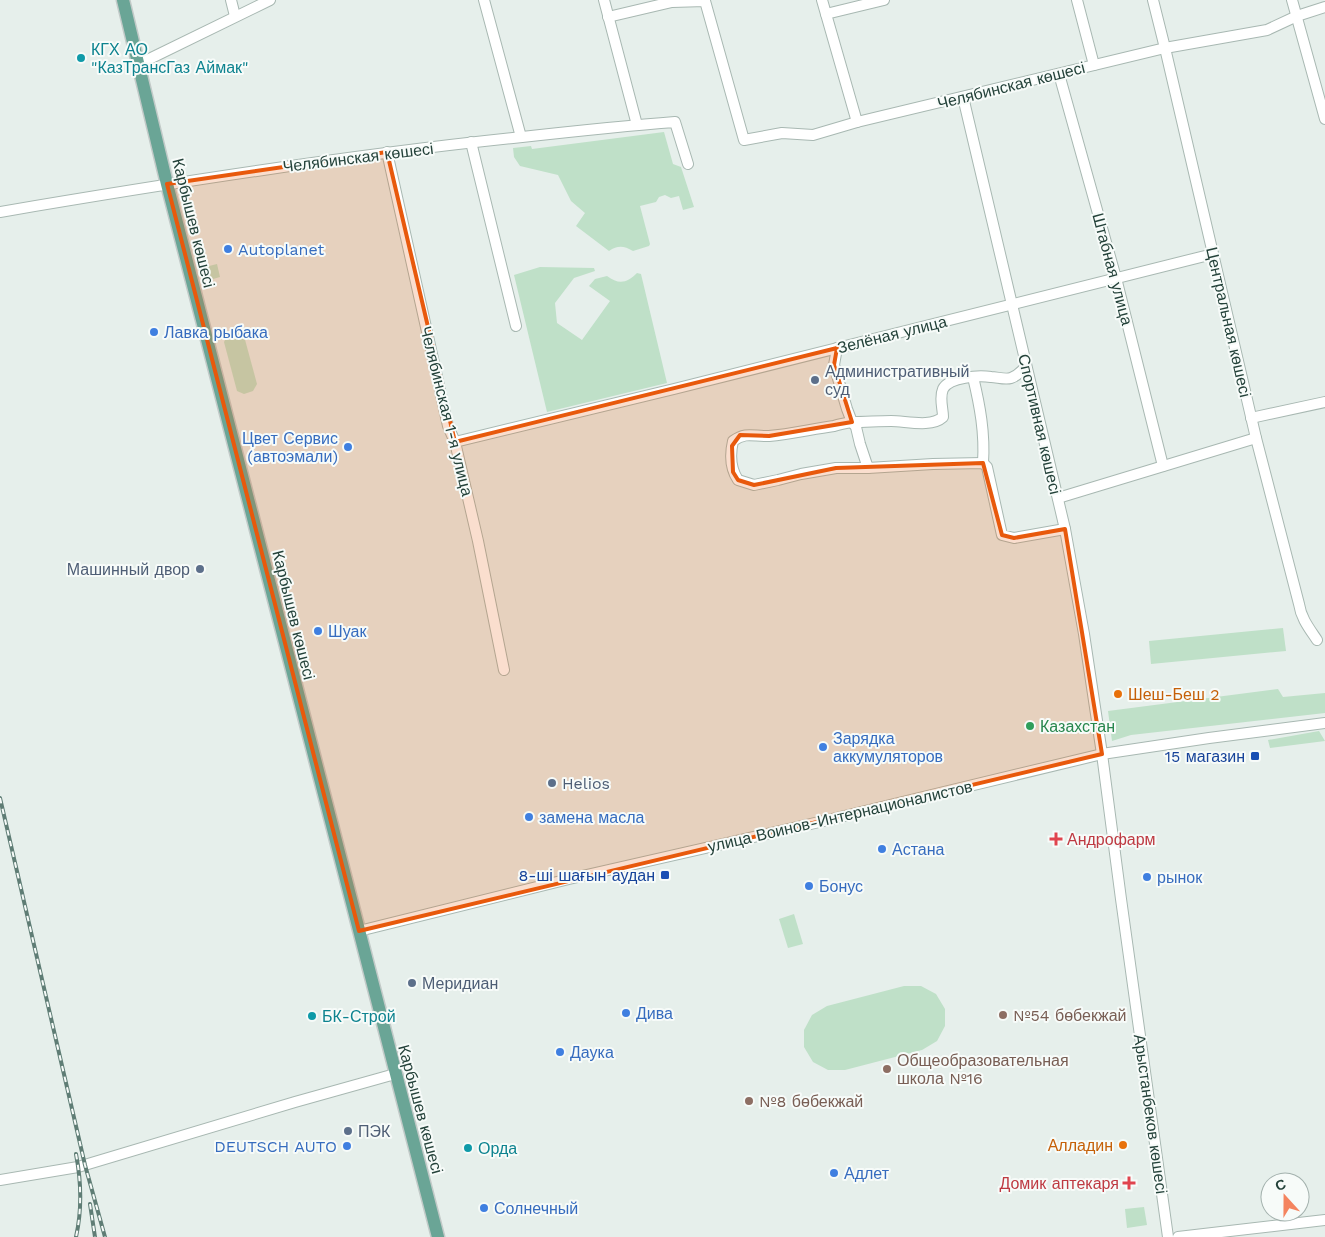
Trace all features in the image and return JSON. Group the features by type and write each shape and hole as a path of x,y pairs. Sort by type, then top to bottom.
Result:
{"main road":[{"name":"Карбышев көшесі","path":"123,0 167,184 438,1237"}],"street":[{"path":"231,0 235,16"},
{"path":"138,64 270,0"},
{"path":"484,0 521,137"},
{"path":"604,0 637,125"},
{"path":"822,0 857,122"},
{"path":"826,14 884,0"},
{"path":"1077,0 1094,65"},
{"name":"Центральная көшесі","path":"1153,0 1166,48 1251,418 1300,612 1317,640"},
{"path":"1292,0 1325,119"},
{"name":"Челябинская көшесі","path":"608,17 672,2 705,1 744,140 782,133 813,135 857,122 1166,48 1267,30 1297,16 1325,8"},
{"name":"Штабная улица","path":"1059,74 1116,278 1163,466"},
{"name":"Спортивная көшесі","path":"963,97 1065,529 1084,634 1102,754"},
{"name":"Челябинская көшесі","path":"0,212 167,184 387,152 675,122 688,164"},
{"path":"472,142 516,326"},
{"name":"Челябинская 1-я улица","path":"387,152 448,426 455,442 480,549 504,670"},
{"name":"Зелёная улица","path":"455,442 1213,254"},
{"path":"837,348 834,365 846,409 856,427 868,468"},
{"path":"983,463 836,468 754,485 738,480 733,472 731,461 733,440 740,435 777,435 852,422 893,421 925,423 940,420 943,417 942,390 946,385 959,379 980,376 1012,378 1026,366"},
{"path":"973,377 981,411 984,444 983,463 986,467 1002,535 1014,538 1065,529"},
{"path":"1251,418 1325,402"},
{"path":"1058,498 1256,438"},
{"name":"улица Воинов-Интернационалистов","path":"358,931 586,875 838,818 1102,754 1325,723"},
{"name":"Арыстанбеков көшесі","path":"1102,754 1168,1237"},
{"path":"0,1180 78,1167 395,1074"},
{"path":"1178,1237 1325,1220"}],"highlighted area":[{"path":"387,152 455,442 837,348 834,365 852,422 769,436 740,435 732,446 733,472 738,480 754,485 836,468 983,463 1002,535 1014,538 1065,529 1102,754 359,931 167,184"}],"green space":[{"path":"664,132 673,164 681,167 694,207 683,210 679,196 671,198 665,195 659,197 656,202 640,206 650,244 633,251 621,247 609,251 576,226 585,213 571,201 558,175 520,166 514,157 513,148 531,146 532,149"},
{"path":"217,264 220,277 213,279 202,274 201,268"},
{"path":"540,267 594,268 595,271 574,278 555,303 557,323 582,340 610,301 589,286 595,279 607,276 615,281 623,282 637,273 641,274 667,383 547,412 514,275"},
{"path":"237,332 244,336 257,384 253,391 244,394 237,391 224,342 228,334"},
{"path":"1283,628 1286,651 1151,664 1149,641"},
{"path":"1278,689 1283,697 1325,693 1325,713 1131,735 1112,741 1108,711"},
{"path":"1319,731 1325,741 1270,748 1268,740"},
{"path":"794,914 803,944 788,948 779,919"},
{"path":"904,986 921,986 936,994 945,1009 945,1026 937,1041 922,1050 845,1070 828,1070 813,1062 804,1047 804,1030 812,1015 827,1006"},
{"path":"1144,1207 1147,1225 1127,1228 1125,1209"}],"railway":[{"path":"0,798 85,1165 105,1237"},
{"path":"76,1154 80,1195 76,1237"},
{"path":"90,1204 95,1237"}],"place":[{"name":"КГХ АО \"КазТрансГаз Аймак\"","path":"81,58"},
{"name":"Autoplanet","path":"228,249"},
{"name":"Лавка рыбака","path":"154,332"},
{"name":"Административный суд","path":"815,380"},
{"name":"Цвет Сервис (автоэмали)","path":"348,447"},
{"name":"Машинный двор","path":"200,569"},
{"name":"Шуак","path":"318,631"},
{"name":"Шеш-Беш 2","path":"1118,694"},
{"name":"Казахстан","path":"1030,726"},
{"name":"Зарядка аккумуляторов","path":"823,747"},
{"name":"15 магазин","path":"1255,756"},
{"name":"Helios","path":"552,783"},
{"name":"замена масла","path":"529,817"},
{"name":"Андрофарм","path":"1056,839"},
{"name":"Астана","path":"882,849"},
{"name":"8-ші шағын аудан","path":"665,875"},
{"name":"рынок","path":"1147,877"},
{"name":"Бонус","path":"809,886"},
{"name":"Меридиан","path":"412,983"},
{"name":"Дива","path":"626,1013"},
{"name":"№54 бөбекжай","path":"1003,1015"},
{"name":"БК-Строй","path":"312,1016"},
{"name":"Даука","path":"560,1052"},
{"name":"Общеобразовательная школа №16","path":"887,1069"},
{"name":"№8 бөбекжай","path":"749,1101"},
{"name":"ПЭК","path":"348,1131"},
{"name":"Алладин","path":"1123,1145"},
{"name":"DEUTSCH AUTO","path":"347,1146"},
{"name":"Орда","path":"468,1148"},
{"name":"Адлет","path":"834,1173"},
{"name":"Домик аптекаря","path":"1129,1183"},
{"name":"Солнечный","path":"484,1208"}]}
